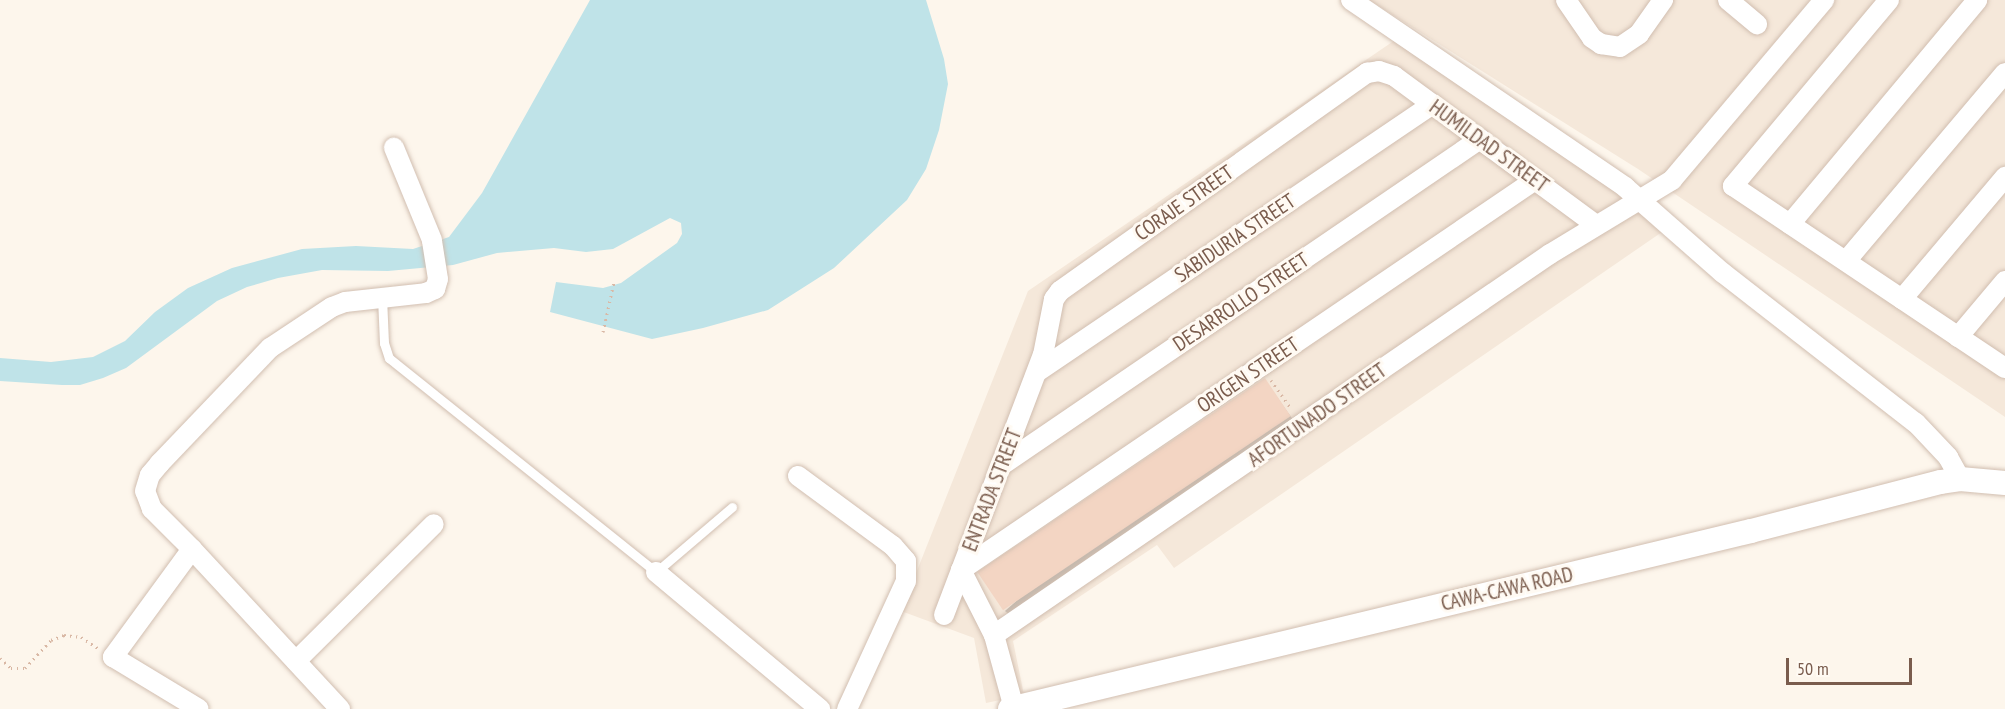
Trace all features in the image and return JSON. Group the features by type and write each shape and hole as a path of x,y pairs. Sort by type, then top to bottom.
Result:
{"street":[{"path":"1351,0 1606,172 1723,273 1916,423 1941,449 1960,479"},
{"path":"1566,0 1592,38 1601,44 1620,47 1639,34 1663,0"},
{"path":"1728,0 1757,24"},
{"name":"AFORTUNADO STREET","path":"994,635 1504,286 1596,225 1642,201 1672,180 1824,0"},
{"path":"1790,224 1977,0"},
{"path":"1882,3 1733,186 2005,368"},
{"name":"HUMILDAD STREET","path":"1379,71 1394,75 1596,225"},
{"name":"CORAJE STREET","path":"1037,372 1048,340 1054,299 1060,291 1367,74 1379,71"},
{"path":"1846,261 2005,72"},
{"name":"SABIDURIA STREET","path":"1037,372 1432,104"},
{"name":"DESARROLLO STREET","path":"1002,465 1480,140"},
{"path":"340,709 152,509 145,491 150,475 222,396 270,348 332,307 345,302 431,292 437,284 432,240 394,148"},
{"path":"1902,299 2005,177"},
{"name":"ORIGEN STREET","path":"961,570 1535,180"},
{"path":"1958,337 2005,281"},
{"name":"ENTRADA STREET","path":"1012,709 994,635 961,570 1037,372"},
{"path":"798,476 893,546 906,561 906,581 848,709"},
{"name":"CAWA-CAWA ROAD","path":"1012,709 1751,531 1925,485 1960,479 2005,483"},
{"path":"296,661 434,524"},
{"path":"192,549 113,657 199,709"},
{"path":"944,615 961,570"},
{"path":"656,572 820,709"}],"lane":[{"path":"382,297 385,349 388,358 656,572 732,507"}],"path":[{"path":"603,332 614,282"},
{"path":"1261,366 1302,426"},
{"path":"0,658 11,668 25,668 51,640 73,634 113,657"}],"shaded area":[{"path":"1369,0 2005,0 2005,417 1638,169"},
{"path":"1398,38 1617,191 1662,232 1174,568 1157,545 1013,641 1024,695 986,703 974,638 901,611 1028,291"}],"water":[{"path":"590,0 926,0 944,59 948,84 939,130 926,169 907,200 834,268 768,310 703,328 652,339 550,312 556,282 603,288 621,283 677,243 682,234 681,223 670,218 613,249 586,252 554,248 497,253 453,265 388,271 322,270 278,278 247,287 217,301 126,368 103,378 80,385 0,381 0,358 51,362 93,357 125,341 155,312 188,288 232,268 302,249 356,246 413,249 449,237 482,193"}],"building":[{"path":"1265,378 1291,416 1003,610 977,572"}]}
